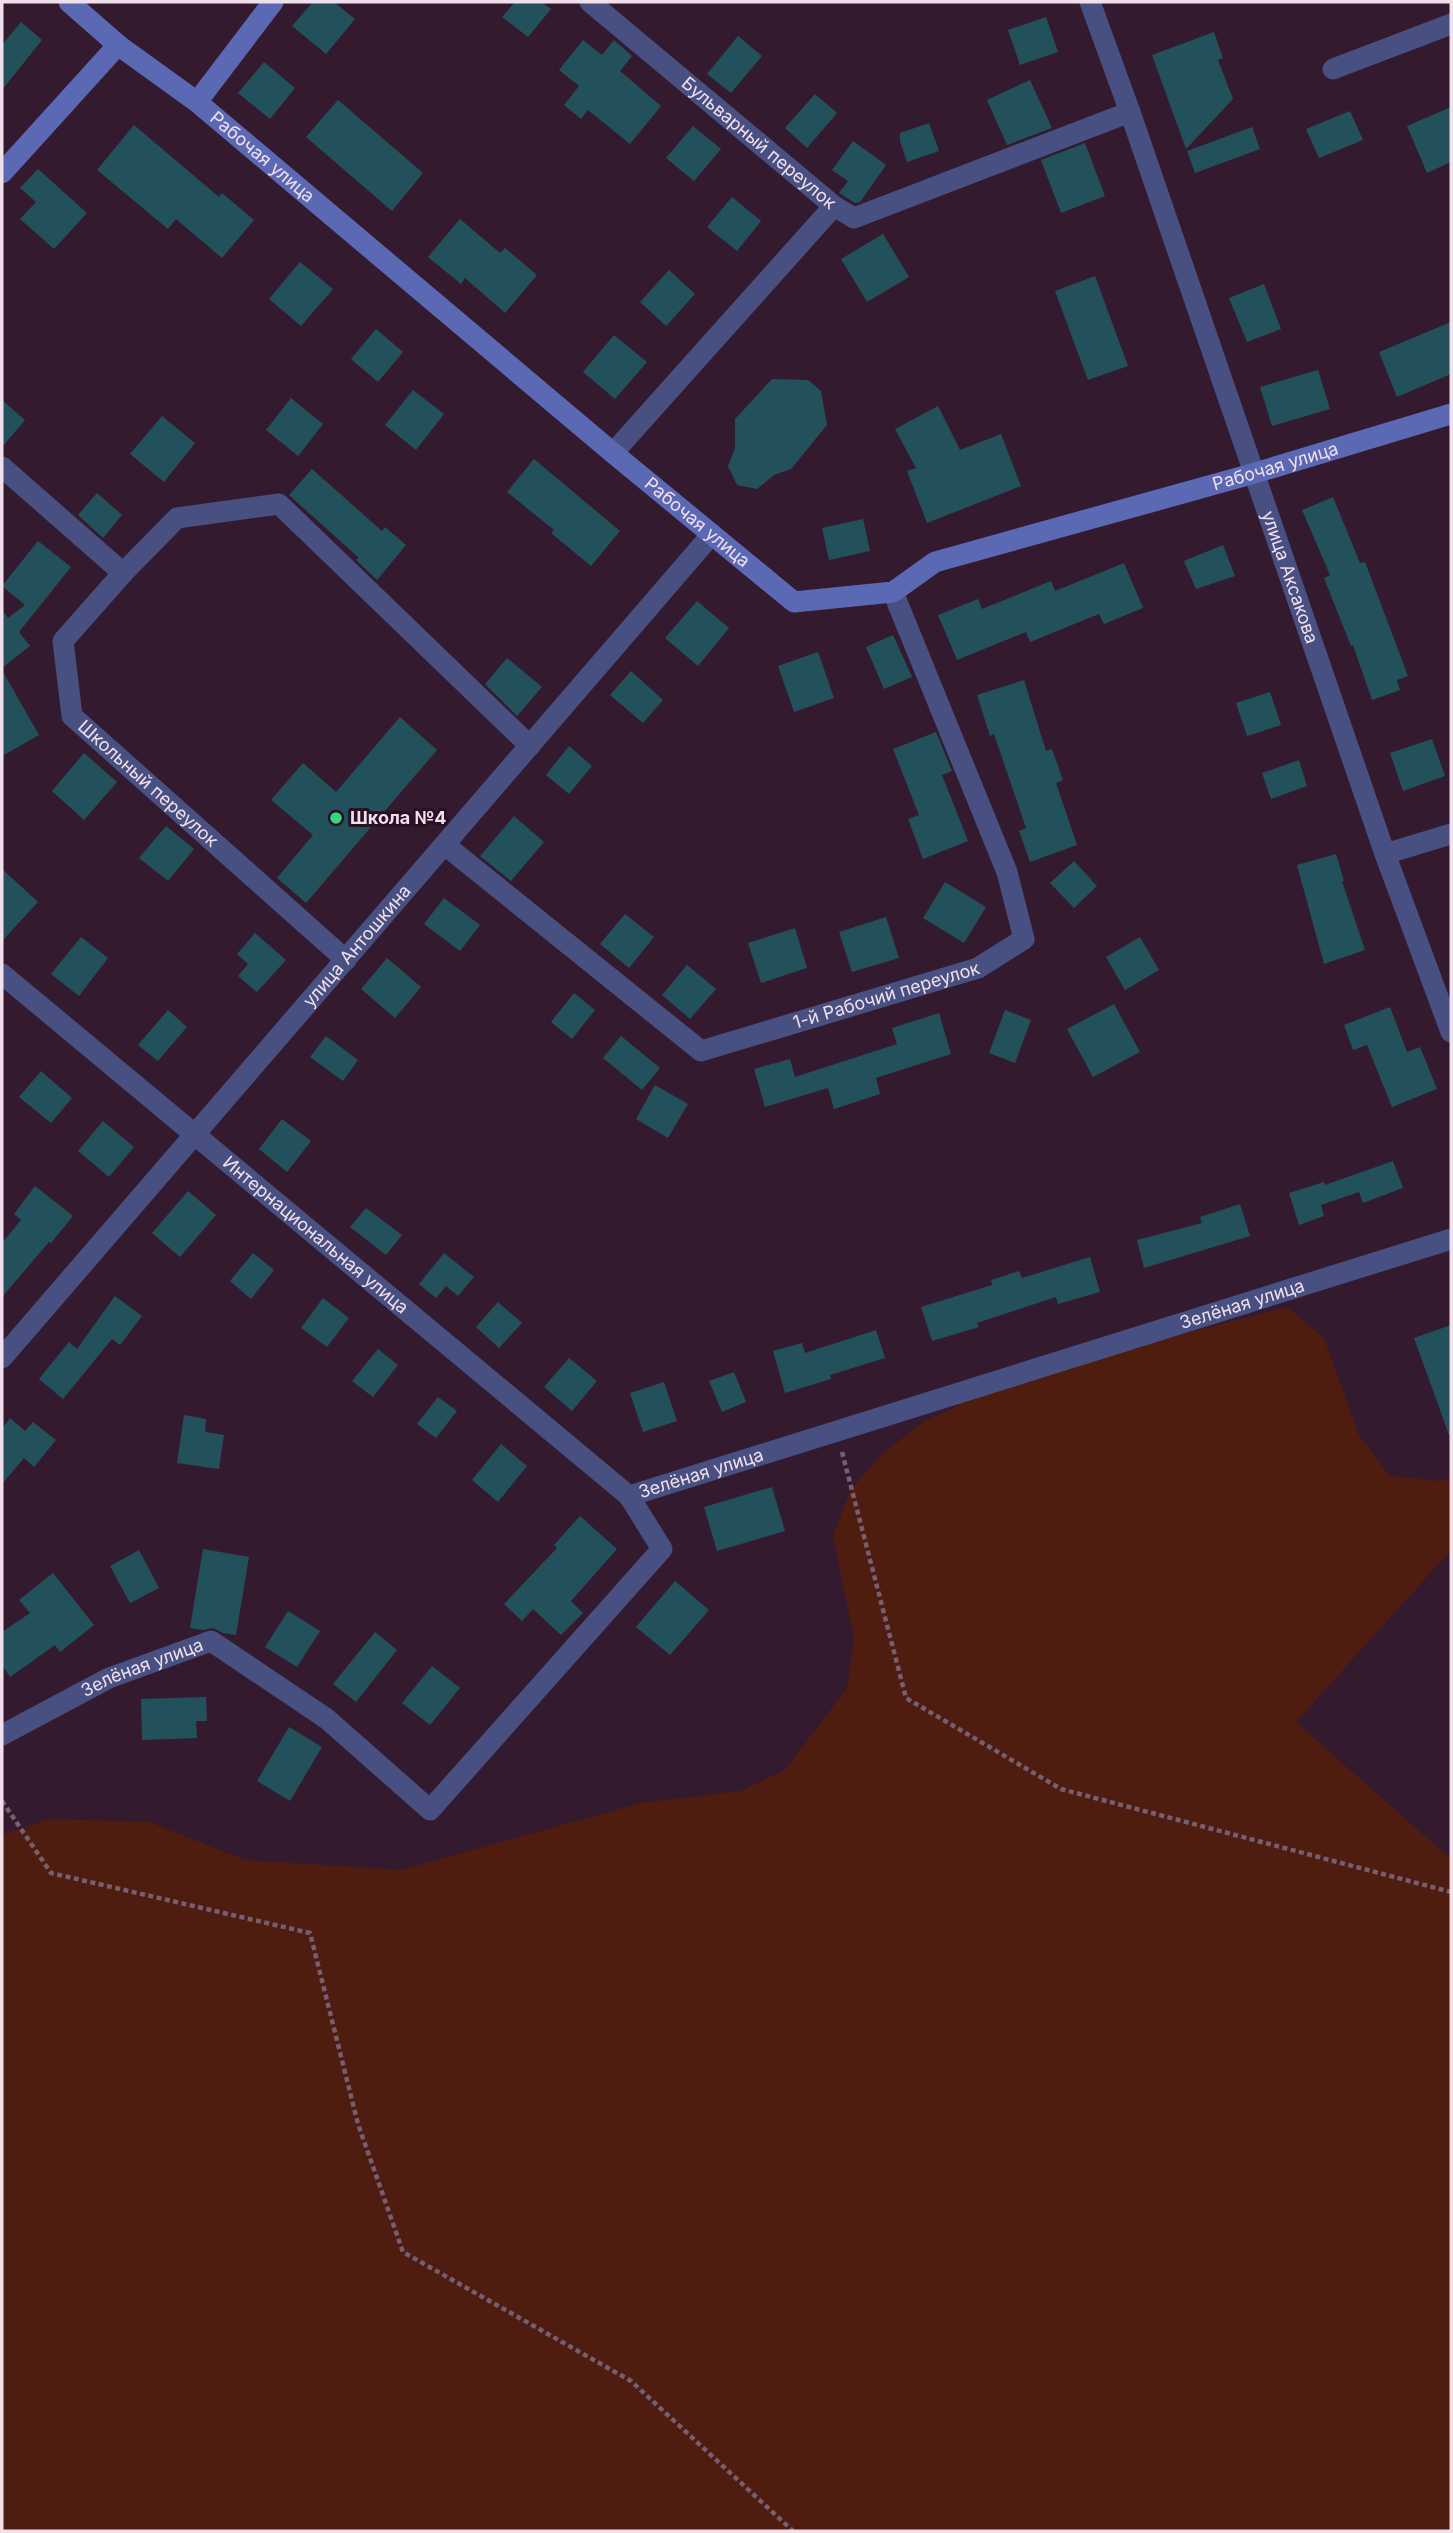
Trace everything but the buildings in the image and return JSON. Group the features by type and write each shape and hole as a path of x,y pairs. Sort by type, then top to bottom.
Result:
{"street":[{"name":"Рабочая улица","path":"69,2 118,45 197,102 794,602 893,592 935,562 1255,473 1451,414"},
{"path":"197,102 273,2"},
{"name":"Бульварный переулок","path":"590,2 834,206 613,453"},
{"name":"улица Аксакова","path":"1090,2 1385,853 1451,1032"},
{"path":"1333,69 1451,24"},
{"path":"2,173 118,45"},
{"path":"834,206 854,218 1130,112"},
{"path":"2,467 123,573"},
{"name":"Школьный переулок","path":"346,960 72,716 63,641 123,573 177,518 279,504 530,746"},
{"name":"улица Антошкина","path":"2,1358 712,534"},
{"name":"1-й Рабочий переулок","path":"445,845 701,1051 978,968 1024,939 1007,872 893,592"},
{"path":"1385,853 1451,834"},
{"name":"Интернациональная улица","path":"2,974 629,1496"},
{"name":"Зелёная улица","path":"2,1735 109,1678 211,1641 327,1719 430,1811 662,1549 629,1496 1451,1239"}],"path":[{"path":"837,1431 906,1698 1061,1789 1451,1892"},
{"path":"2,1801 51,1874 310,1933 358,2124 403,2252 631,2381 793,2531"}],"shaded area":[{"path":"1287,1307 1324,1338 1359,1435 1390,1476 1438,1481 1451,1478 1451,1550 1296,1722 1451,1859 1451,2531 2,2531 2,1835 49,1819 149,1822 245,1860 401,1870 641,1803 741,1791 785,1770 847,1688 854,1638 833,1536 851,1489 882,1454 923,1422 1013,1379"}],"place":[{"name":"Школа №4","path":"336,818"}]}
